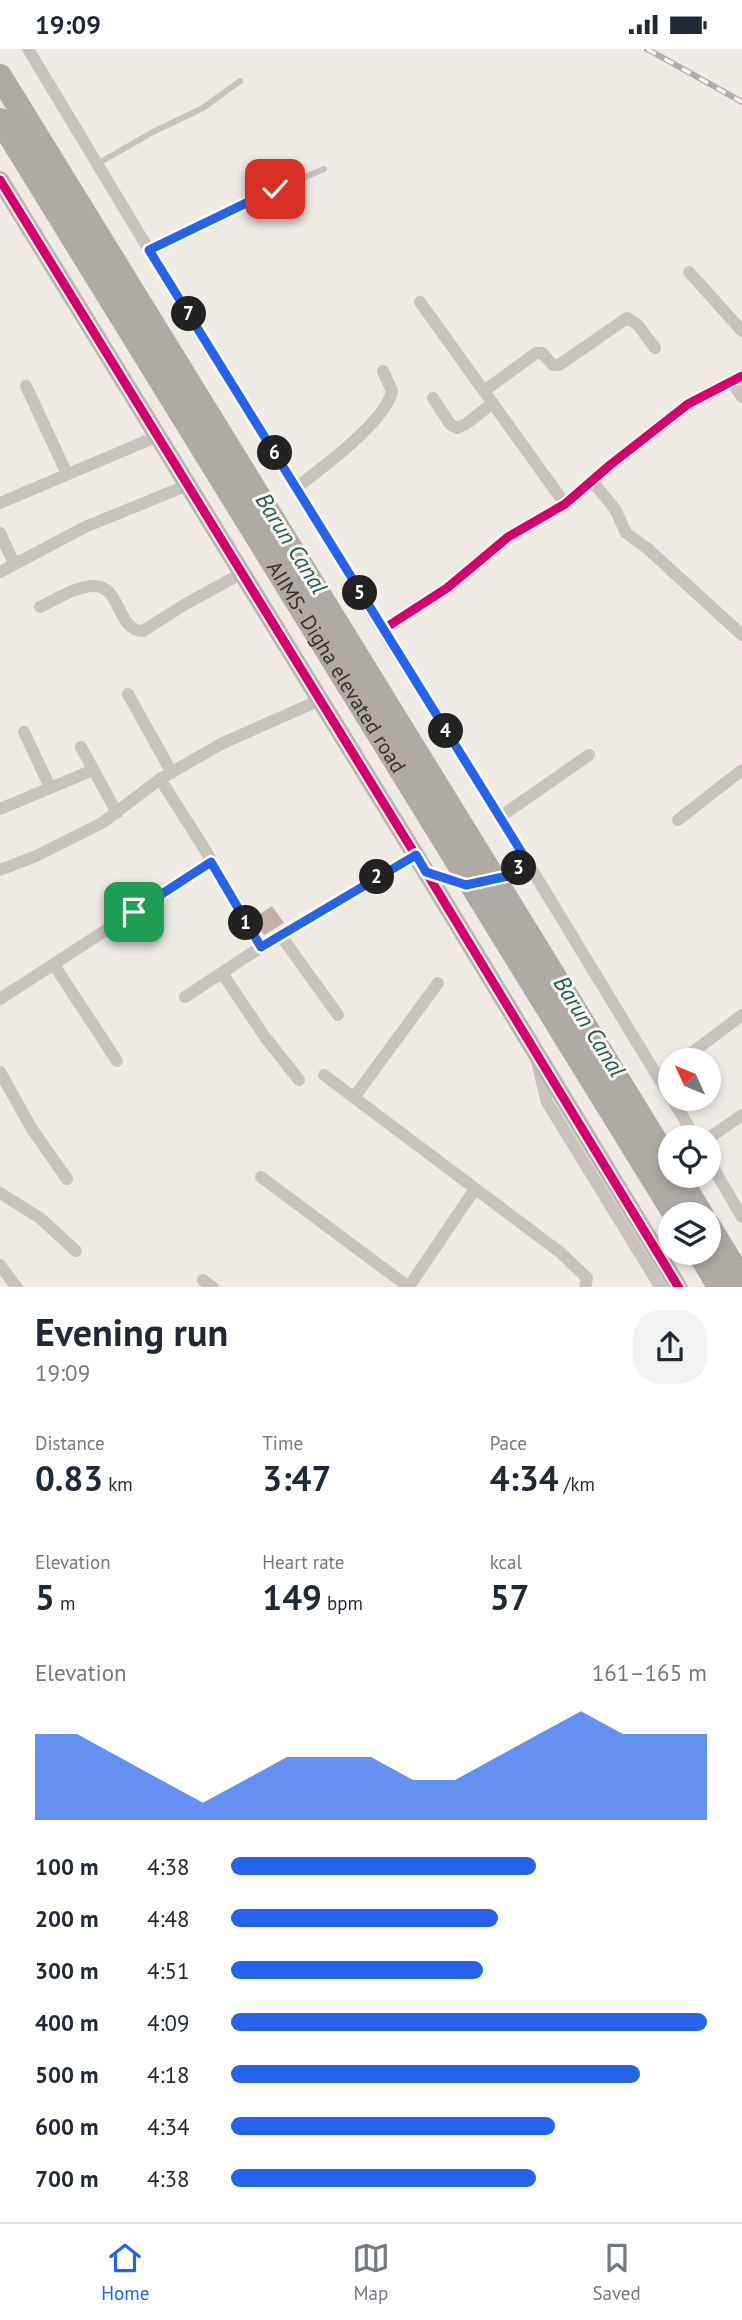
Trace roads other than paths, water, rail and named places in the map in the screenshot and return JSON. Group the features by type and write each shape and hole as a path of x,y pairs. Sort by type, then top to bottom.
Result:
{"highway":[{"name":"AIIMS- Digha elevated road","path":"0,76 658,1145"},
{"name":"AIIMS- Digha elevated road","path":"0,120 667,1202"},
{"path":"721,1246 742,1280"},
{"path":"706,1265 720,1287"}],"street":[{"path":"28,49 658,1077"},
{"path":"0,180 679,1287"},
{"path":"688,272 742,331"},
{"path":"420,302 565,504"},
{"path":"484,391 536,353 542,353 553,365 559,365 627,319 638,325 655,348"},
{"path":"298,487 355,439 383,409 391,391 383,371"},
{"path":"382,630 447,587 508,537 565,504 688,404 737,379 742,397"},
{"path":"26,386 67,474"},
{"path":"433,398 450,424 457,428 493,403"},
{"path":"0,487 3,502 158,436"},
{"path":"592,481 615,509 626,533 648,549 742,635"},
{"path":"0,572 85,527 188,485"},
{"path":"0,533 14,563"},
{"path":"40,607 83,588 97,586 114,597 133,629 143,631 243,573"},
{"path":"128,694 166,776 211,862 261,947"},
{"path":"0,870 82,834 117,813 166,776 223,743 320,700"},
{"path":"24,732 50,787"},
{"path":"81,747 117,813"},
{"path":"500,817 589,755"},
{"path":"678,820 742,769"},
{"path":"0,809 93,770"},
{"path":"185,997 261,947 416,855"},
{"path":"426,872 466,885 508,876 527,861"},
{"path":"0,999 211,862"},
{"path":"281,936 338,1015"},
{"path":"54,965 117,1061"},
{"path":"222,973 265,1037 299,1080"},
{"path":"355,1096 438,983"},
{"path":"698,1048 742,1015"},
{"path":"533,1047 547,1103 661,1287"},
{"path":"0,1072 32,1129 67,1179"},
{"path":"324,1075 575,1264 587,1278 585,1287"},
{"path":"721,1130 742,1115"},
{"path":"261,1177 409,1287 475,1189"},
{"path":"721,1181 742,1217"},
{"path":"0,1193 40,1218 76,1251"},
{"path":"0,1265 17,1287"}],"lane":[{"path":"97,164 153,132 203,108 240,81"},
{"path":"149,250 248,201 324,169"}],"railway":[{"path":"647,49 742,102"}],"water label":[{"name":"Barun Canal","path":"292,543"},
{"name":"Barun Canal","path":"590,1026"}]}
